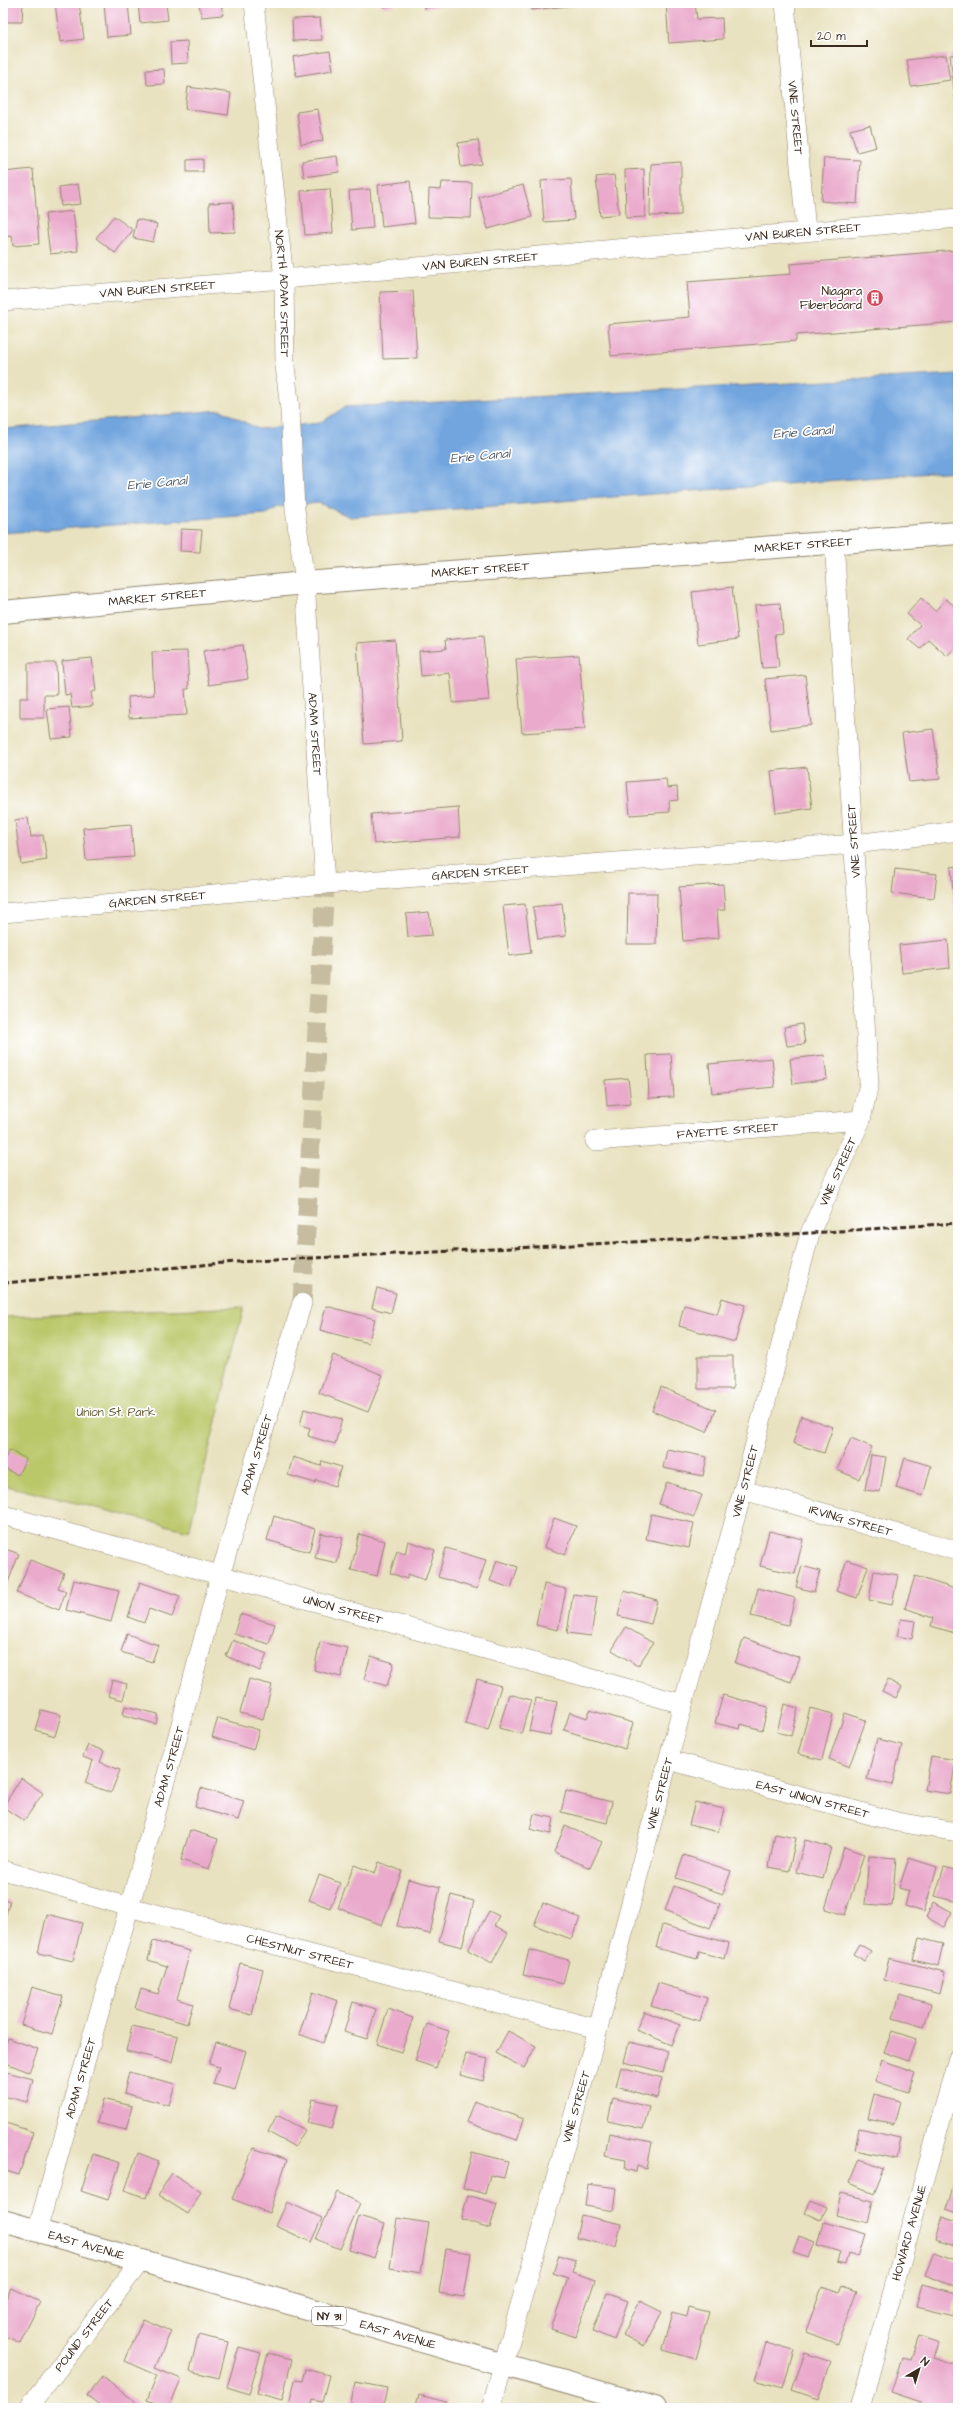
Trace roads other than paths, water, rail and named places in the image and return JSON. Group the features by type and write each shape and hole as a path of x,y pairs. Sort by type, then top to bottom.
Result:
{"main road":[{"name":"MARKET STREET","path":"3,612 305,583 834,541 958,533"},
{"name":"EAST AVENUE","path":"3,2221 140,2262 655,2408"}],"street":[{"name":"NORTH ADAM STREET","path":"254,3 284,279 286,366 290,410 295,509 305,583"},
{"name":"VINE STREET","path":"785,3 806,231"},
{"name":"VAN BUREN STREET","path":"3,301 284,279 958,218"},
{"name":"VINE STREET","path":"491,2408 598,2029 683,1704 743,1490 810,1233 861,1120 869,1083 855,844 834,541"},
{"name":"ADAM STREET","path":"305,583 325,884"},
{"name":"GARDEN STREET","path":"3,913 325,884 855,844 958,831"},
{"name":"FAYETTE STREET","path":"595,1141 861,1120"},
{"name":"ADAM STREET","path":"37,2231 177,1739 220,1576 302,1303"},
{"name":"IRVING STREET","path":"743,1490 958,1551"},
{"name":"UNION STREET","path":"3,1515 683,1704"},
{"name":"EAST UNION STREET","path":"669,1760 897,1822 958,1832"},
{"name":"CHESTNUT STREET","path":"3,1870 129,1907 598,2029"},
{"name":"HOWARD AVENUE","path":"860,2408 958,2058"},
{"name":"POUND STREET","path":"28,2408 140,2262"}],"water":[{"name":"Erie Canal","path":"958,374 958,471 350,517 319,503 278,507 267,514 3,533 3,429 221,410 258,429 320,423 345,407"}],"tunnel":[{"path":"302,1303 325,884"}],"railway":[{"path":"3,1283 235,1262 810,1233 958,1223"}],"place":[{"name":"Niagara Fiberboard","path":"875,298"}],"park label":[{"name":"Union St. Park","path":"116,1412"}]}
